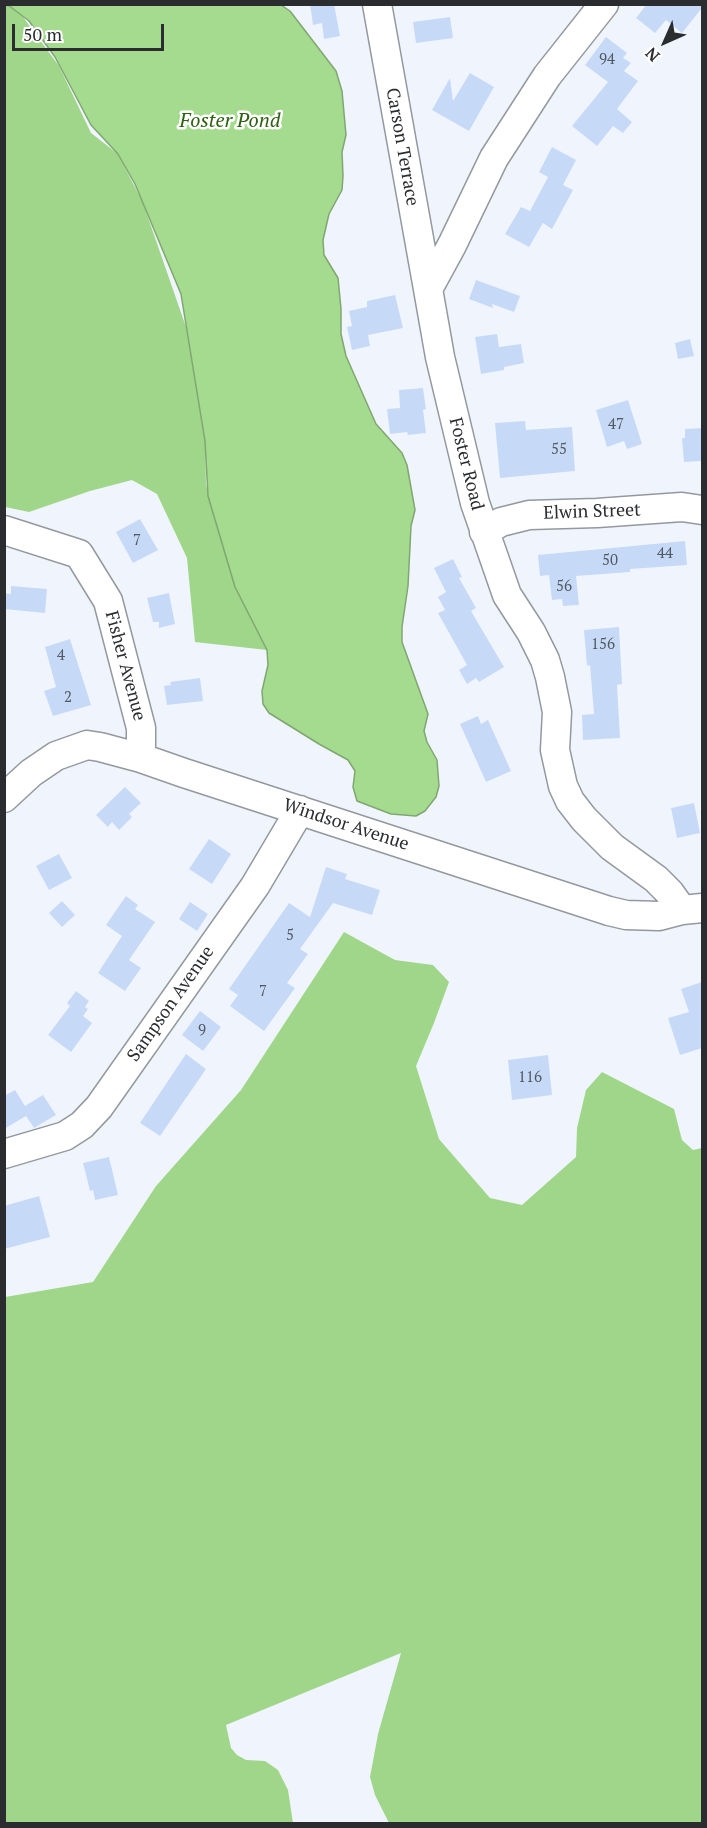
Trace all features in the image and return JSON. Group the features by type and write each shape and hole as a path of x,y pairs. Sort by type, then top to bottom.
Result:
{"street":[{"name":"Carson Terrace","path":"377,4 428,289"},
{"path":"428,289 494,158 548,76 604,4"},
{"name":"Foster Road","path":"428,289 443,368 484,532 507,595 531,632 545,660 557,712 555,750 559,773 570,801 612,847 692,909"},
{"name":"Elwin Street","path":"484,532 501,522 529,515 682,507 702,510"},
{"name":"Fisher Avenue","path":"4,530 79,554 108,601 141,728 141,758"},
{"name":"Windsor Avenue","path":"4,798 42,764 56,756 87,746 100,747 141,758 609,911 626,915 659,916 692,909"},
{"name":"Sampson Avenue","path":"4,1154 65,1136 82,1125 99,1107 255,886 300,810"}],"shaded area":[{"path":"8,5 23,17 59,66 91,133 118,154 143,203 187,330 205,441 206,485 245,606 267,650 195,642 187,558 157,494 132,480 90,491 29,512 5,507 4,9"},
{"path":"344,932 395,960 433,965 449,982 416,1066 439,1139 490,1198 522,1205 576,1157 577,1128 586,1090 602,1072 674,1109 682,1140 693,1150 702,1148 702,1823 389,1823 375,1795 370,1777 378,1734 401,1653 226,1725 231,1748 237,1755 246,1760 265,1761 278,1770 288,1790 293,1823 5,1823 5,1297 93,1282 156,1186 241,1090"}],"water":[{"name":"Foster Pond","path":"5,4 281,5 290,11 336,71 342,91 346,135 342,152 342,190 329,214 323,240 324,255 338,278 341,334 346,356 376,424 402,453 407,465 415,510 411,526 402,642 428,714 424,731 437,760 439,786 436,797 425,811 416,816 391,814 357,801 353,787 355,771 348,760 269,713 263,704 262,691 268,665 267,650 235,587 208,496 205,441 181,294 135,184 118,154 91,125 55,57 29,21 8,5 5,7"}],"building":[{"path":"310,4 334,4 340,36 324,39 322,23 313,25"},
{"path":"647,4 702,4 702,8 682,33 666,20 655,33 636,18"},
{"path":"450,17 453,38 416,43 413,22"},
{"path":"606,37 627,53 623,58 631,63 624,71 638,81 617,109 632,122 623,133 613,126 597,146 572,126 608,82 585,65"},
{"path":"470,73 494,87 469,131 432,110 450,78 453,101"},
{"path":"552,147 576,160 563,185 573,190 552,229 543,223 529,247 505,234 521,207 530,211 548,177 539,172"},
{"path":"476,280 520,296 514,312 492,304 493,308 469,299"},
{"path":"395,295 403,328 368,335 370,346 352,350 347,327 352,326 349,311 367,307 367,301"},
{"path":"497,334 499,347 521,344 524,363 504,367 504,370 481,374 475,337"},
{"path":"690,339 694,356 678,359 675,343"},
{"path":"423,388 426,433 390,434 387,409 400,408 399,390"},
{"path":"628,400 642,444 627,449 624,441 607,447 596,410"},
{"path":"525,421 526,430 572,427 575,471 500,478 495,423"},
{"path":"702,428 702,461 684,462 682,438 685,438 685,429"},
{"path":"140,519 158,550 133,563 116,532"},
{"path":"685,541 687,565 576,576 579,605 563,606 562,599 552,600 549,575 540,576 538,555"},
{"path":"453,559 462,577 459,578 476,608 471,611 504,667 479,682 476,678 467,684 459,670 467,665 438,613 445,610 438,597 446,592 434,568"},
{"path":"11,586 47,589 45,613 4,609 4,593 11,594"},
{"path":"169,593 175,624 159,628 159,622 153,622 147,598"},
{"path":"619,627 622,684 617,685 620,738 583,740 582,715 594,714 590,665 587,666 584,630"},
{"path":"70,639 91,705 53,716 44,691 56,687 45,647"},
{"path":"200,678 203,701 167,705 164,686 171,685 170,682"},
{"path":"478,716 481,724 488,720 511,771 486,782 460,724"},
{"path":"125,787 141,803 129,814 132,817 119,830 112,822 108,827 96,815"},
{"path":"694,803 700,833 677,838 671,808"},
{"path":"209,839 231,854 212,884 189,869"},
{"path":"59,854 72,878 49,890 36,866"},
{"path":"326,867 347,874 345,879 380,890 372,915 333,903 300,949 308,954 287,983 295,988 264,1031 230,1006 238,995 229,989 289,903 310,917"},
{"path":"126,896 138,905 135,909 155,922 129,960 141,968 125,991 98,973 122,936 106,925"},
{"path":"62,901 75,915 62,927 49,913"},
{"path":"190,902 208,914 197,931 179,919"},
{"path":"702,982 702,1048 680,1055 668,1018 689,1012 681,989"},
{"path":"76,991 89,1001 85,1007 88,1009 83,1016 92,1023 71,1052 48,1035 70,1006 67,1003"},
{"path":"200,1011 221,1027 203,1051 182,1035"},
{"path":"186,1054 206,1069 160,1136 140,1123"},
{"path":"548,1055 552,1095 512,1100 508,1060"},
{"path":"15,1090 25,1106 43,1095 56,1115 34,1128 26,1116 4,1129 4,1096"},
{"path":"109,1157 118,1195 95,1200 93,1190 90,1191 83,1163"},
{"path":"39,1196 50,1237 4,1249 4,1206"}]}
